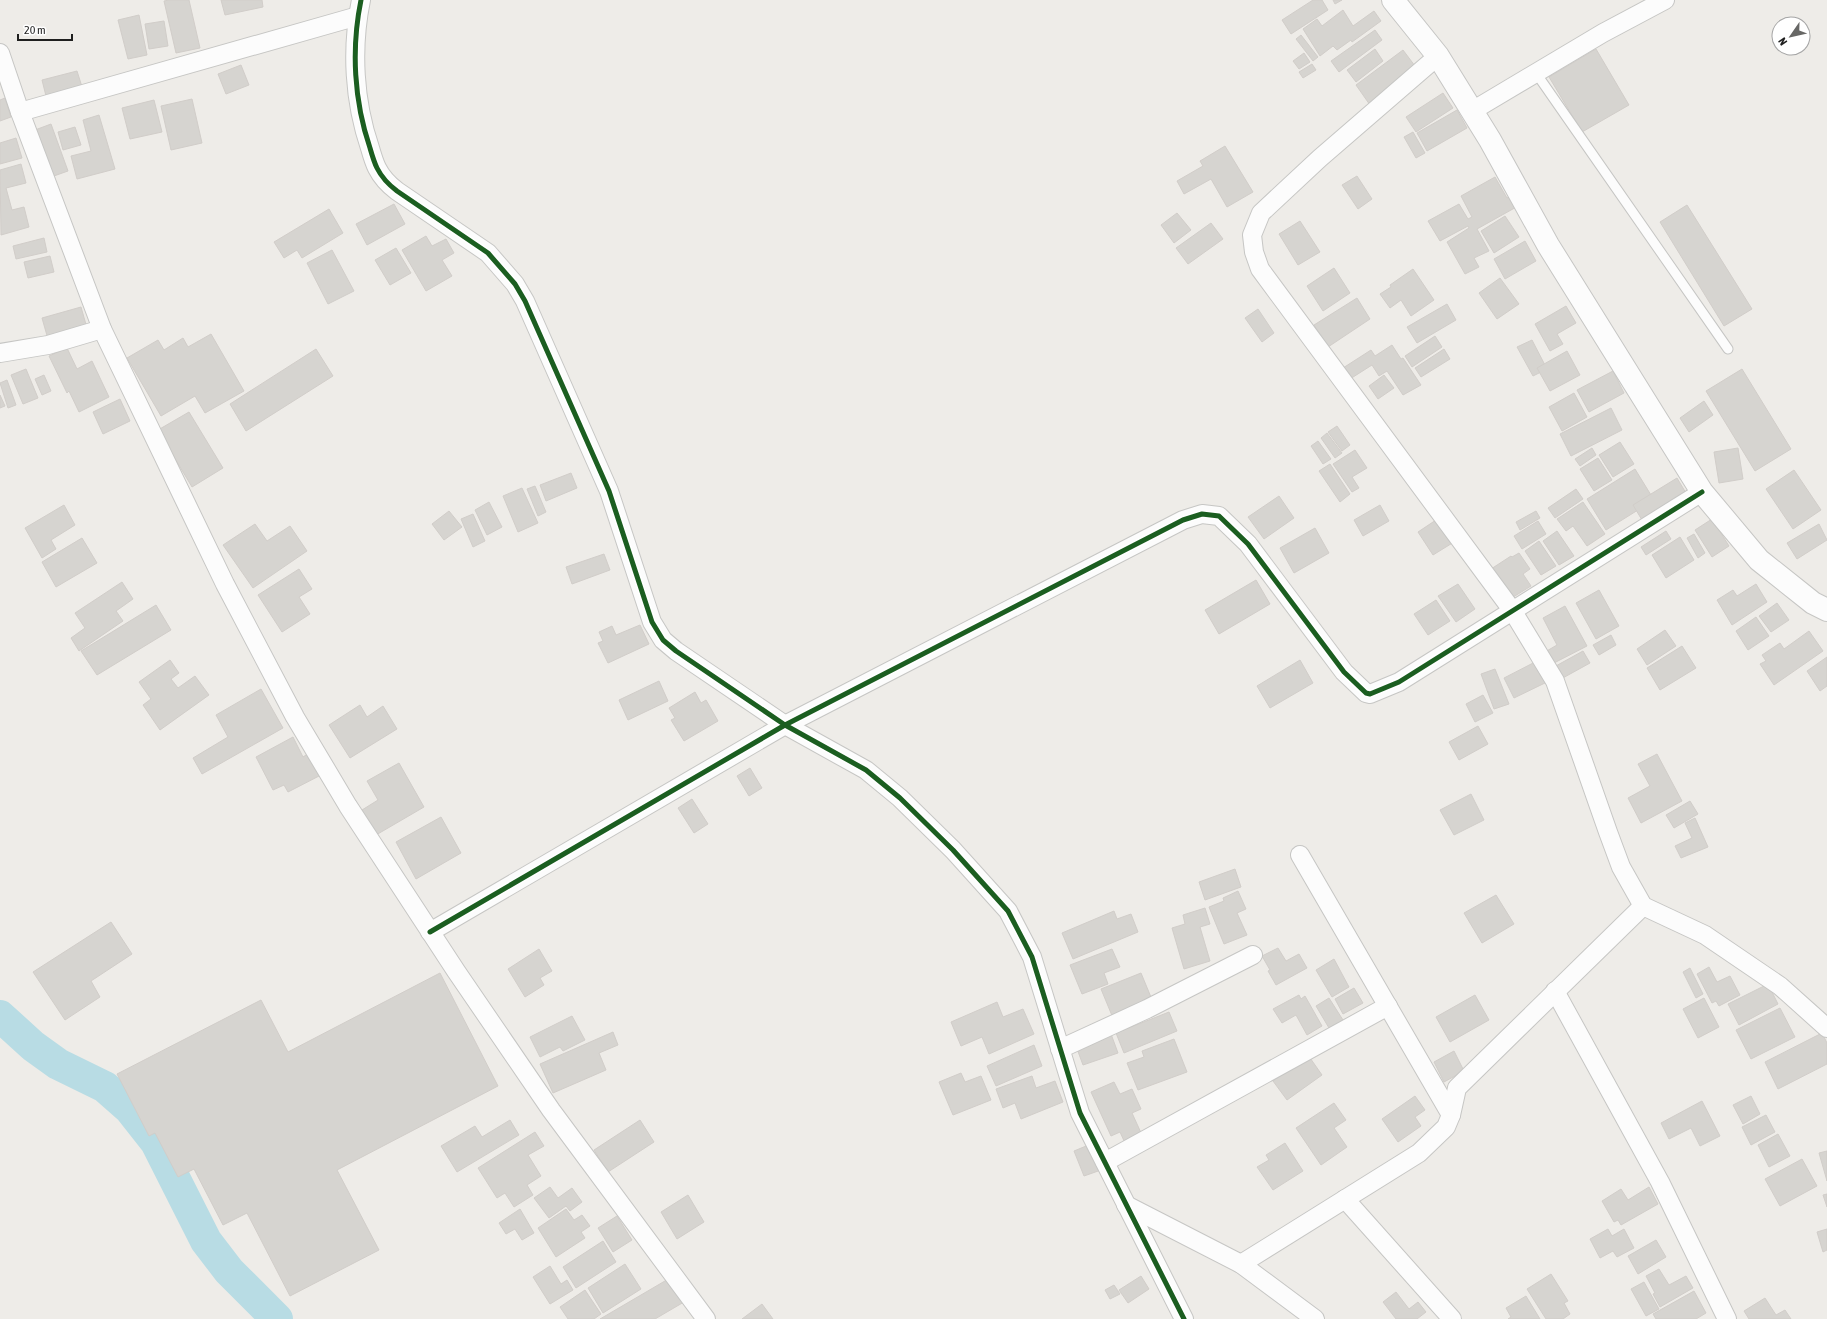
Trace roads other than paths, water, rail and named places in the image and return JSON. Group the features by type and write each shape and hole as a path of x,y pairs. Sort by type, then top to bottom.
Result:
{"street":[{"path":"1393,0 1438,56 1490,140 1548,245 1702,492 1759,560 1812,603 1827,610"},
{"path":"1472,111 1602,33 1665,0"},
{"path":"20,112 360,8 355,76 362,126 376,168 387,183 397,191 488,253 516,284 525,301 609,491 652,622 663,640 676,652 785,725 866,770 900,798 953,850 1008,911 1032,957 1080,1113 1184,1319"},
{"path":"0,53 20,112 102,329 225,584 295,717 348,806 430,932 551,1110 706,1319"},
{"path":"1438,56 1320,158 1261,213 1252,235 1254,252 1260,269 1512,610 1555,681 1610,839 1621,866 1643,906 1705,935 1780,986 1827,1028"},
{"path":"0,353 48,344 102,329"},
{"path":"430,932 785,725 1183,520 1202,514 1219,516 1248,544 1344,672 1366,693 1370,694 1399,682 1702,492"},
{"path":"1300,855 1451,1115"},
{"path":"1241,1264 1418,1153 1446,1127 1451,1115 1457,1088 1643,906"},
{"path":"1060,1049 1147,1009 1253,955"},
{"path":"1555,991 1660,1182 1727,1319"},
{"path":"1104,1162 1388,1006"},
{"path":"1345,1199 1452,1319"},
{"path":"1126,1205 1241,1264 1315,1319"}],"lane":[{"path":"1536,73 1728,349"}],"waterway":[{"path":"0,1016 33,1046 58,1064 105,1087 130,1109 156,1142 206,1241 229,1271 277,1319"}]}
